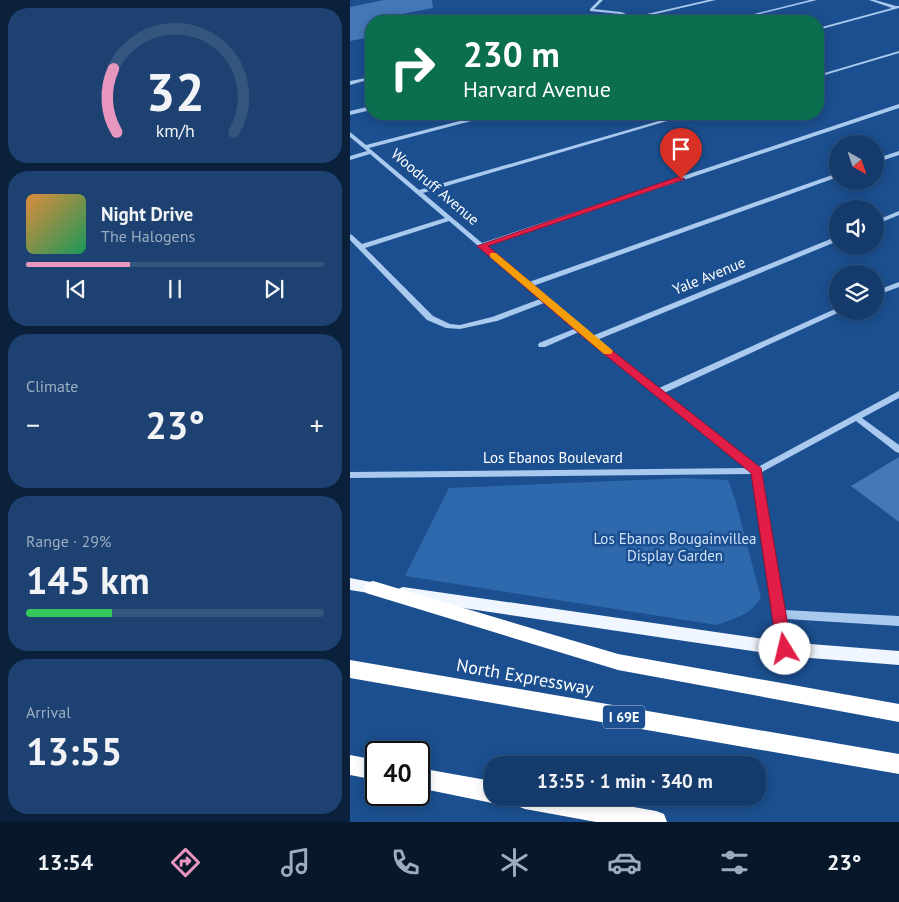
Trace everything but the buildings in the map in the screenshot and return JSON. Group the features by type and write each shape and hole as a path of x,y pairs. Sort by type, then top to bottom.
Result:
{"highway":[{"path":"373,588 618,662 899,713"},
{"name":"North Expressway","path":"350,669 899,764"},
{"path":"350,765 365,768"},
{"path":"430,780 484,790"},
{"path":"568,806 656,822"}],"main road":[{"path":"350,584 785,649 899,658"}],"street":[{"path":"601,0 591,10 626,15"},
{"path":"646,15 714,0"},
{"path":"753,15 815,0"},
{"path":"871,0 898,7"},
{"path":"888,0 898,7"},
{"path":"824,27 898,7"},
{"path":"824,74 899,52"},
{"path":"350,83 365,79"},
{"path":"481,246 899,106"},
{"path":"350,113 365,109"},
{"path":"350,158 368,149 471,120"},
{"path":"418,192 667,120"},
{"name":"Woodruff Avenue","path":"350,134 592,339 757,471"},
{"path":"884,158 899,153"},
{"path":"528,285 829,178"},
{"path":"884,219 899,213"},
{"path":"361,247 450,219"},
{"path":"350,236 430,318 449,326 460,327 494,319 545,300"},
{"name":"Yale Avenue","path":"592,339 829,242"},
{"path":"884,290 899,284"},
{"path":"658,392 829,315"},
{"path":"542,345 580,329"},
{"path":"785,649 757,471 899,394"},
{"path":"856,417 899,450"},
{"name":"Los Ebanos Boulevard","path":"350,474 757,471"},
{"path":"779,614 899,621"}],"green space":[{"name":"Los Ebanos Bougainvillea Display Garden","path":"686,478 728,480 735,499 761,598 747,612 717,625 405,576 449,488"}],"slow traffic":[{"path":"493,255 607,351"}],"route":[{"path":"681,179 481,246 592,339 757,471 785,649"}]}
